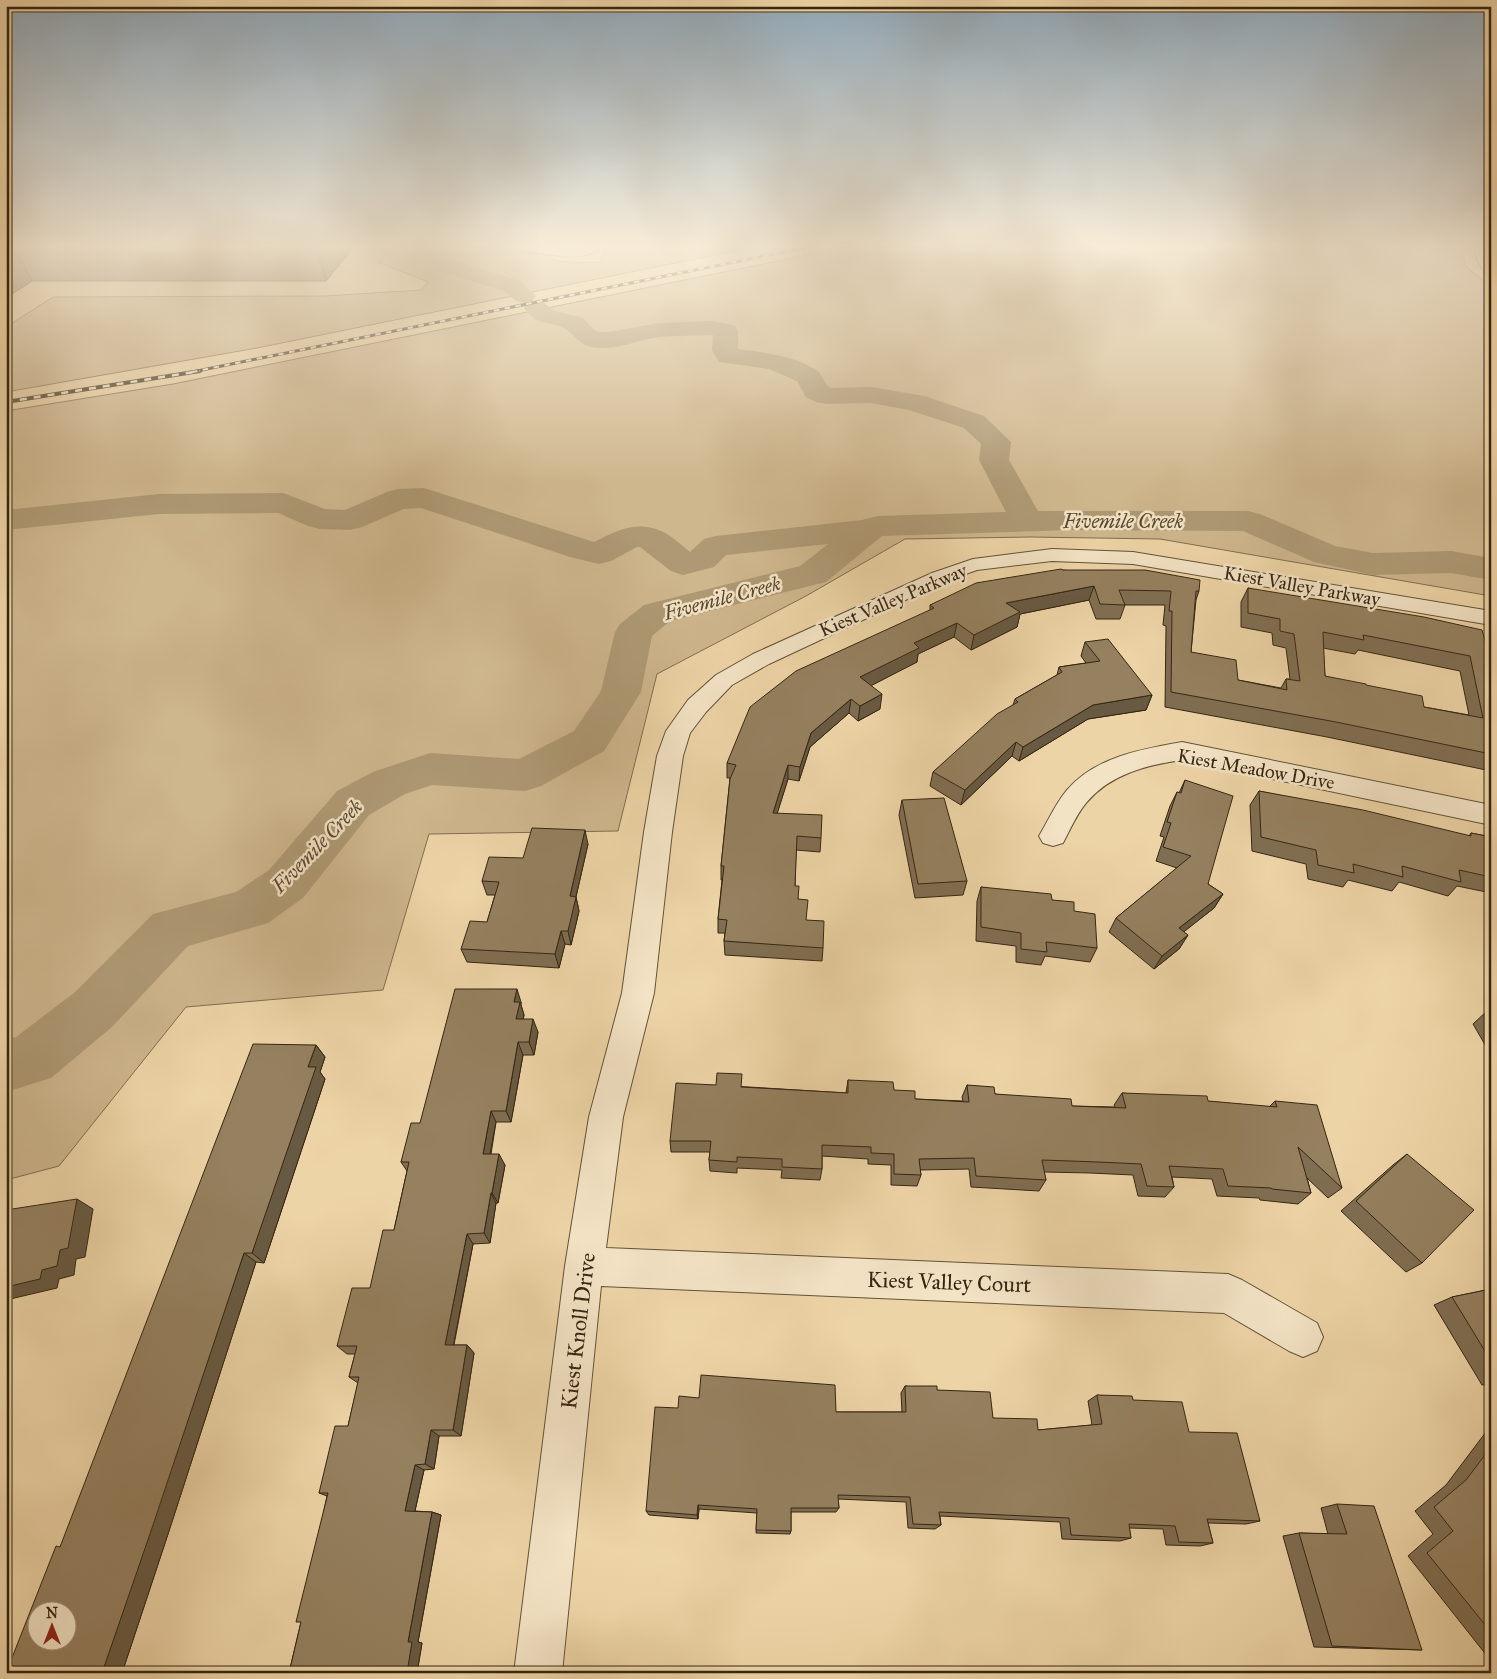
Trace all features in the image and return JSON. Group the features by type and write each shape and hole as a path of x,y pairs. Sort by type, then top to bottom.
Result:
{"street":[{"name":"Kiest Valley Parkway","path":"638,993 658,832 670,756 678,731 697,706 724,680 761,658 939,577 973,566 1035,556 1085,555 1134,558 1491,618"},
{"name":"Kiest Meadow Drive","path":"1053,836 1079,794 1114,768 1142,757 1182,752 1491,816"},
{"name":"Kiest Knoll Drive","path":"538,1673 584,1266 606,1117 638,993"},
{"name":"Kiest Valley Court","path":"584,1266 1228,1294 1303,1337"}],"shaded area":[{"path":"9,325 368,325 257,348 6,392 6,327"},
{"path":"462,325 1491,325 1491,596 1160,539 1031,537 905,539 806,596 657,674 618,831 429,834 383,990 186,1007 59,1166 6,1180 6,411 173,384"}],"building":[{"path":"1061,569 1145,570 1200,580 1199,591 1196,591 1191,652 1236,660 1238,680 1287,690 1286,679 1300,681 1294,634 1280,631 1280,619 1248,613 1248,588 1424,617 1482,630 1491,662 1491,754 1336,722 1171,692 1172,611 1169,611 1171,591 1119,590 1125,605 1100,604 1094,586 1006,603 1020,612 974,635 957,623 914,643 919,648 860,677 882,694 860,706 851,699 811,733 800,767 788,765 773,813 822,815 821,838 797,836 795,886 799,886 798,899 808,900 806,920 824,921 823,948 724,941 727,920 718,919 724,866 721,866 730,779 736,765 727,763 750,707 796,671 934,608 930,605 976,583","holes":["1323,632 1364,640 1363,635 1470,656 1483,718 1424,707 1422,696 1325,676"]},
{"path":"1108,639 1152,695 1093,705 1023,747 1016,742 965,790 933,772 997,714 1018,702 1015,699 1062,672 1059,667 1100,661 1085,642"},
{"path":"1185,780 1233,796 1208,884 1223,894 1179,928 1188,935 1162,956 1116,918 1191,856 1163,847 1171,823 1167,822 1177,792 1181,793"},
{"path":"1259,791 1363,810 1471,836 1471,833 1491,837 1491,877 1459,870 1461,882 1402,866 1403,877 1353,864 1354,873 1318,865 1316,850 1261,837"},
{"path":"944,798 967,881 918,884 902,800"},
{"path":"532,828 585,830 570,896 576,897 568,931 561,931 555,954 461,949 470,921 487,922 499,882 482,881 489,857 523,858"},
{"path":"981,887 1051,894 1052,900 1074,902 1074,911 1095,914 1097,948 1046,942 1047,952 1021,949 1021,933 981,927"},
{"path":"455,989 517,989 514,1002 520,1002 516,1019 533,1019 529,1042 518,1042 506,1111 491,1111 483,1154 499,1154 492,1193 484,1233 467,1234 445,1345 467,1345 453,1430 431,1430 425,1464 415,1465 405,1511 432,1512 408,1642 412,1642 407,1673 289,1673 301,1622 296,1622 328,1493 319,1493 335,1426 348,1426 359,1377 349,1377 357,1346 337,1346 352,1288 370,1288 383,1230 394,1230 409,1162 401,1162 411,1123 420,1123"},
{"path":"253,1044 316,1045 308,1067 316,1067 252,1253 244,1253 102,1673 6,1673 28,1617 28,1652 78,1652 78,1602 34,1602 56,1546 60,1547"},
{"path":"717,1073 742,1074 741,1087 848,1093 848,1080 893,1082 894,1090 915,1091 915,1099 969,1102 967,1085 994,1087 995,1094 1071,1099 1072,1106 1126,1108 1122,1093 1207,1096 1208,1101 1277,1107 1275,1101 1317,1105 1342,1188 1298,1147 1311,1193 1271,1188 1228,1186 1223,1169 1169,1166 1174,1187 1147,1186 1141,1164 1098,1162 1042,1160 1046,1180 976,1176 974,1158 919,1159 921,1175 894,1174 894,1154 871,1153 871,1147 822,1145 822,1169 782,1167 782,1159 737,1157 737,1162 709,1160 711,1141 670,1141 676,1083 716,1085"},
{"path":"1407,1154 1474,1210 1422,1263 1356,1201"},
{"path":"77,1199 68,1248 60,1250 57,1266 42,1270 40,1279 6,1287 6,1210"},
{"path":"1491,1289 1491,1361 1452,1297"},
{"path":"701,1375 835,1385 836,1412 906,1412 905,1386 937,1386 937,1390 990,1392 993,1418 1037,1419 1038,1430 1102,1424 1097,1395 1132,1396 1133,1400 1182,1402 1189,1432 1237,1433 1260,1521 1207,1519 1213,1543 1179,1542 1175,1526 1129,1524 1131,1538 1071,1535 1069,1518 939,1512 941,1525 913,1524 910,1497 838,1495 839,1508 791,1508 791,1531 756,1530 757,1509 698,1505 697,1515 646,1511 655,1407 678,1408 679,1396 699,1398"},
{"path":"1491,1447 1491,1632 1427,1553 1453,1531 1434,1507 1466,1480"},
{"path":"1337,1504 1374,1506 1422,1650 1332,1646 1299,1533 1347,1534"}],"waterway":[{"path":"576,325 585,335 595,340 609,340 659,330 713,328 726,331 725,350 728,356 775,362 808,376 816,391 826,396 871,395 914,402 974,422 996,442 994,460 1028,521"},
{"path":"6,520 159,504 283,503 320,519 350,520 398,499 424,498 599,554 631,536 650,538 683,564 702,560 716,546 867,530"},
{"name":"Fivemile Creek","path":"867,530 878,526 1028,521"},
{"name":"Fivemile Creek","path":"1028,521 1248,521 1326,555 1373,564 1451,562 1491,569"},
{"name":"Fivemile Creek","path":"6,1066 31,1060 93,1010 171,929 250,909 286,884 353,803 389,783 430,769 525,775 589,741 621,692 634,632 657,613 813,574 867,530"}],"railway":[{"path":"192,372 422,325"},
{"path":"6,402 200,371"}]}
